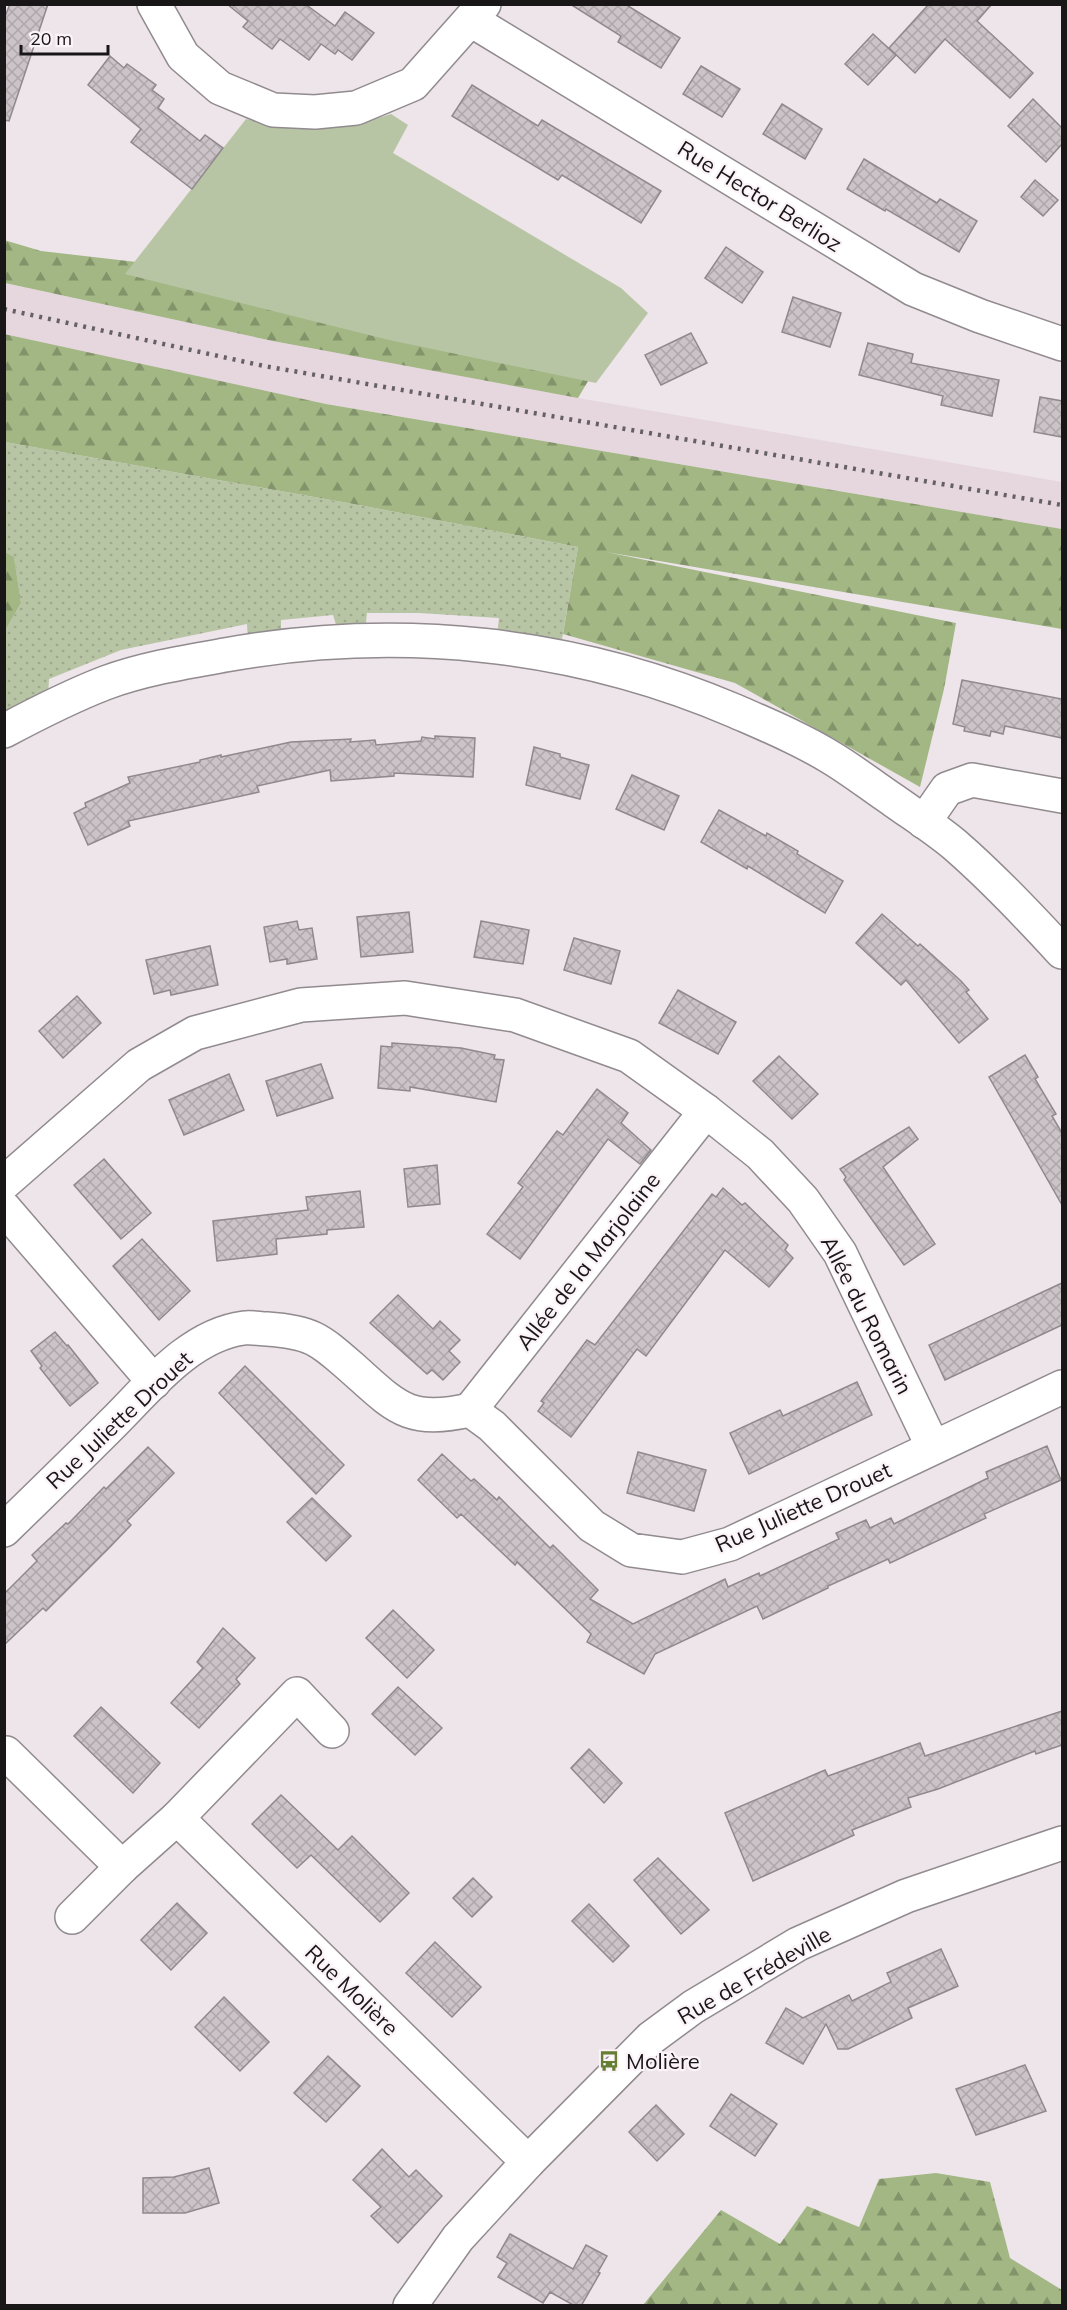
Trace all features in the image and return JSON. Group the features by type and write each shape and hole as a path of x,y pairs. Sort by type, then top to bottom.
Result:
{"street":[{"path":"154,4 183,56 220,88 273,110 305,112 356,108 413,84 478,12"},
{"name":"Rue Hector Berlioz","path":"478,12 913,289 980,316 1062,344"},
{"path":"4,731 105,683 174,664 251,651 307,644 395,639 470,643 542,654 599,666 692,693 762,723 828,756 953,844 1015,901 1062,952"},
{"path":"924,822 947,789 972,780 1062,796"},
{"name":"Allée du Romarin","path":"4,1183 139,1065 195,1033 301,1005 405,998 515,1016 629,1056 760,1155 803,1200 840,1253 933,1447"},
{"name":"Allée de la Marjolaine","path":"470,1410 706,1112"},
{"path":"4,1208 154,1382"},
{"name":"Rue Juliette Drouet","path":"4,1530 154,1382 188,1352 214,1336 245,1328 305,1334 326,1345 391,1403 417,1415 447,1415 470,1410 492,1426 592,1526 631,1550 682,1557 730,1544 1062,1387"},
{"path":"72,1917 122,1867 177,1818 297,1694 332,1731"},
{"path":"6,1753 122,1867"},
{"name":"Rue Molière","path":"177,1818 528,2162"},
{"name":"Rue de Frédeville","path":"410,2306 458,2238 528,2162 651,2038 717,1991 798,1944 906,1896 1062,1843"}],"shaded area":[{"path":"4,283 273,341 578,398 1062,482 1062,529 326,404 26,340 5,334"}],"green space":[{"path":"391,114 408,125 393,153 621,288 648,313 596,383 389,340 125,274 246,119 285,127 319,128 352,124"},
{"path":"4,240 41,251 266,277 635,302 578,398 273,341 5,283"},
{"path":"4,334 326,404 1062,529 1062,629 606,552 956,623 944,689 920,787 735,683 563,634 578,547 359,505 5,442"},
{"path":"5,442 359,505 578,547 561,645 497,636 499,618 419,613 367,613 365,631 338,631 333,615 281,620 281,636 248,641 247,624 121,650 49,679 48,697 5,714 5,631 21,603 14,558 5,552"},
{"path":"5,552 14,557 21,603 5,631"},
{"path":"936,2173 990,2182 1010,2258 1062,2290 1062,2305 643,2305 721,2210 780,2244 807,2206 859,2227 879,2179"}],"building":[{"path":"10,4 48,4 9,121 4,120 4,19"},
{"path":"227,4 305,4 335,26 345,12 374,33 352,60 338,50 335,54 321,44 309,60 280,39 272,49 243,27 248,21"},
{"path":"570,4 625,4 680,38 661,68 618,42 621,36"},
{"path":"929,4 992,4 977,21 1033,73 1010,98 945,39 915,73 889,48"},
{"path":"873,34 896,55 868,85 845,64"},
{"path":"110,56 124,68 127,64 156,85 152,90 164,99 158,108 200,141 205,135 223,148 192,189 131,142 141,129 88,85"},
{"path":"701,66 740,89 722,117 683,94"},
{"path":"472,85 538,126 542,120 661,191 641,223 562,175 558,180 452,116"},
{"path":"1033,99 1062,128 1062,144 1046,162 1008,126"},
{"path":"782,104 822,129 805,159 763,134"},
{"path":"864,159 937,203 940,199 977,221 959,252 847,189"},
{"path":"1035,180 1058,200 1043,216 1021,197"},
{"path":"726,247 763,272 742,303 705,278"},
{"path":"793,297 841,313 830,347 782,332"},
{"path":"691,333 707,363 661,385 645,355"},
{"path":"868,343 913,354 911,363 999,380 992,416 941,405 943,396 859,375"},
{"path":"1040,397 1062,401 1062,437 1034,432"},
{"path":"962,680 1062,699 1062,738 1005,726 1003,734 991,731 990,736 964,731 965,727 953,724"},
{"path":"435,736 475,738 473,777 394,773 394,776 331,781 330,770 257,786 259,792 128,821 130,826 88,845 74,813 86,807 85,803 130,783 128,777 200,762 200,760 221,755 221,757 291,742 351,739 350,742 375,740 376,745 421,741 422,737 435,739"},
{"path":"534,747 589,765 580,799 526,785"},
{"path":"632,775 679,796 664,830 616,809"},
{"path":"719,810 766,836 767,833 843,881 825,913 748,866 747,869 701,842"},
{"path":"409,912 413,952 361,957 357,917"},
{"path":"882,914 961,981 969,990 966,992 988,1019 959,1043 906,980 901,985 856,943"},
{"path":"297,921 299,930 312,928 317,959 287,964 287,959 270,962 264,927"},
{"path":"481,921 529,930 523,964 474,957"},
{"path":"574,938 620,951 611,984 564,970"},
{"path":"210,946 218,985 171,995 170,990 154,994 146,960"},
{"path":"678,990 736,1022 718,1054 659,1023"},
{"path":"77,996 101,1023 63,1058 39,1031"},
{"path":"392,1043 461,1048 495,1055 494,1059 504,1060 496,1102 410,1087 410,1091 378,1088 381,1046 392,1047"},
{"path":"1025,1055 1038,1077 1035,1079 1056,1114 1052,1116 1062,1133 1062,1205 989,1077"},
{"path":"779,1056 818,1094 792,1119 753,1081"},
{"path":"321,1064 333,1098 277,1116 266,1081"},
{"path":"229,1074 244,1110 184,1135 169,1100"},
{"path":"597,1089 628,1113 621,1123 651,1150 640,1164 608,1139 520,1259 487,1234 523,1187 518,1183 557,1131 563,1135"},
{"path":"909,1127 918,1139 883,1167 935,1244 904,1265 844,1180 846,1177 840,1169"},
{"path":"104,1159 151,1213 121,1239 74,1185"},
{"path":"437,1165 440,1204 408,1207 404,1169"},
{"path":"723,1188 742,1205 745,1203 788,1245 785,1250 793,1258 769,1287 725,1250 646,1356 637,1349 571,1437 538,1411 544,1403 541,1401 587,1340 595,1345 712,1194 716,1197"},
{"path":"360,1191 364,1227 327,1230 327,1234 276,1239 277,1254 217,1261 213,1221 308,1210 306,1197"},
{"path":"142,1239 190,1291 159,1320 113,1266"},
{"path":"1062,1283 1062,1325 945,1380 929,1345"},
{"path":"398,1295 433,1329 440,1321 460,1340 449,1351 460,1362 443,1380 432,1370 427,1374 370,1323"},
{"path":"55,1332 98,1383 70,1406 40,1368 42,1366 31,1351"},
{"path":"245,1366 344,1465 316,1494 219,1393"},
{"path":"857,1382 872,1415 749,1474 730,1433 780,1410 783,1416"},
{"path":"1047,1446 1061,1480 984,1514 986,1518 890,1563 888,1559 763,1619 757,1606 655,1654 644,1674 587,1642 591,1634 517,1562 515,1565 461,1514 457,1518 418,1480 442,1454 471,1481 474,1479 497,1500 499,1497 550,1548 553,1545 598,1590 590,1599 633,1624 725,1579 728,1587 759,1573 760,1576 839,1539 836,1533 866,1520 870,1528 891,1518 894,1524 988,1478 986,1472"},
{"path":"148,1447 174,1473 127,1521 131,1525 110,1547 46,1611 43,1608 4,1645 4,1594 37,1561 32,1555 66,1523 68,1524 104,1487 106,1489"},
{"path":"638,1452 706,1470 694,1511 627,1493"},
{"path":"312,1498 351,1536 326,1561 287,1522"},
{"path":"393,1610 434,1650 407,1678 366,1638"},
{"path":"223,1628 255,1658 236,1679 240,1684 199,1728 171,1703 203,1668 197,1662"},
{"path":"398,1687 442,1728 415,1755 372,1714"},
{"path":"101,1707 160,1763 133,1793 74,1736"},
{"path":"1062,1711 1062,1745 1036,1754 1035,1751 938,1789 908,1798 911,1807 852,1830 854,1835 753,1881 725,1813 825,1770 828,1776 920,1743 925,1756"},
{"path":"589,1749 622,1783 604,1803 571,1768"},
{"path":"281,1795 338,1850 352,1836 409,1893 380,1922 311,1855 297,1868 252,1824"},
{"path":"658,1858 709,1910 681,1934 634,1880"},
{"path":"473,1878 492,1897 472,1917 453,1898"},
{"path":"177,1903 207,1933 171,1970 141,1940"},
{"path":"589,1904 629,1946 613,1962 572,1921"},
{"path":"435,1942 481,1987 452,2017 406,1973"},
{"path":"941,1949 958,1986 908,2008 912,2018 848,2049 838,2049 826,2024 803,2064 766,2043 786,2008 803,2018 849,1995 852,2001 891,1982 887,1973"},
{"path":"224,1997 269,2042 240,2071 195,2027"},
{"path":"328,2056 360,2086 326,2122 294,2093"},
{"path":"1025,2065 1046,2111 976,2135 956,2089"},
{"path":"731,2094 777,2124 755,2156 710,2126"},
{"path":"656,2105 684,2134 657,2161 629,2132"},
{"path":"382,2149 409,2177 416,2170 442,2196 398,2243 371,2216 381,2207 353,2180"},
{"path":"209,2168 219,2203 185,2213 143,2213 143,2178 174,2177"},
{"path":"510,2234 573,2269 586,2245 607,2256 581,2306 575,2306 550,2292 543,2303 498,2277 507,2263 497,2257"}],"railway":[{"path":"4,309 264,366 1062,505"}],"place":[{"name":"Molière","path":"609,2061"}]}
